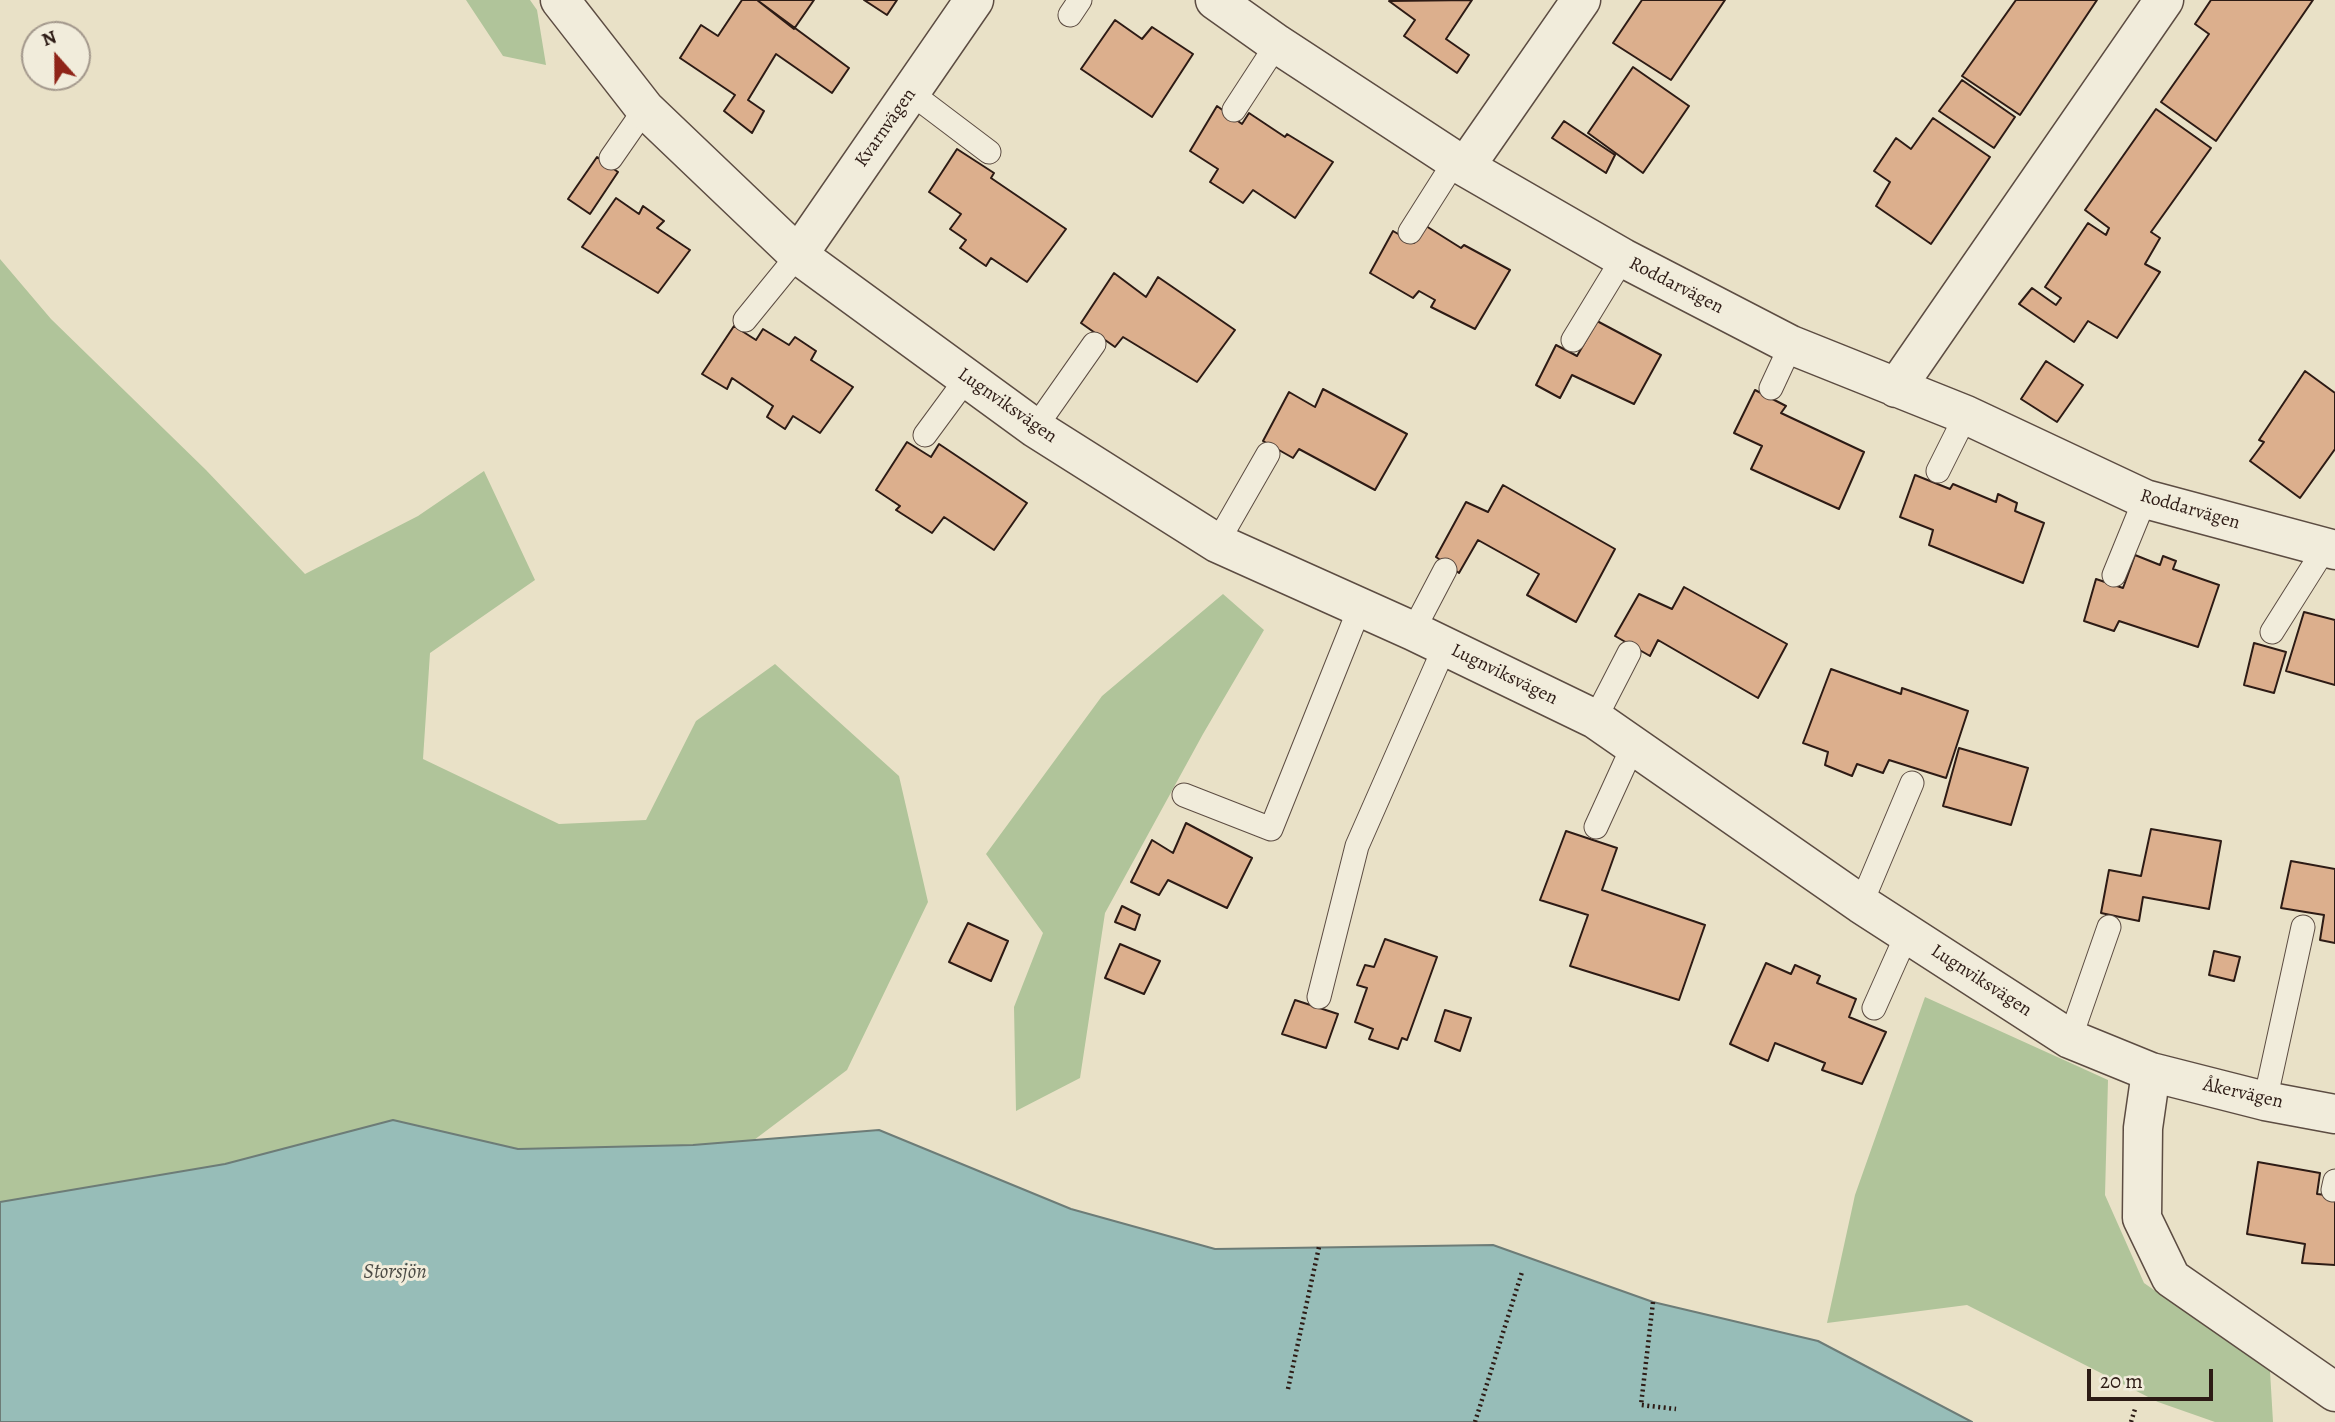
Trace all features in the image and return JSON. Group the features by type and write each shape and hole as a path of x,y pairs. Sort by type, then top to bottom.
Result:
{"street":[{"name":"Lugnviksvägen","path":"560,0 645,109 798,255 1035,428 1217,543 1429,638 1595,719 1861,904 2070,1039 2151,1072"},
{"name":"Kvarnvägen","path":"798,255 974,0"},
{"name":"Roddarvägen","path":"1215,0 1460,164 1623,258 1791,345 1966,415 2145,499 2330,549"},
{"path":"1460,164 1581,0"},
{"path":"1896,388 2164,0"},
{"path":"2151,1072 2143,1128 2141,1219 2171,1279 2335,1392"},
{"name":"Åkervägen","path":"2151,1072 2265,1101 2335,1114"}],"lane":[{"path":"1234,110 1277,44"},
{"path":"911,93 989,152"},
{"path":"611,158 645,109"},
{"path":"1410,232 1460,164"},
{"path":"745,320 798,255"},
{"path":"1573,340 1623,258"},
{"path":"1035,428 1094,344"},
{"path":"1771,388 1791,345"},
{"path":"925,435 967,378"},
{"path":"1938,471 1966,415"},
{"path":"1217,543 1268,454"},
{"path":"2115,575 2145,499"},
{"path":"2272,632 2330,549"},
{"path":"1319,997 1357,846 1429,638 1445,570"},
{"path":"1184,796 1271,829 1360,607"},
{"path":"1595,719 1629,653"},
{"path":"1596,827 1633,746"},
{"path":"1861,904 1912,783"},
{"path":"2070,1039 2109,927"},
{"path":"2265,1101 2303,927"},
{"path":"1874,1009 1907,934"}],"path":[{"path":"1288,1389 1319,1247"},
{"path":"1475,1422 1522,1272"},
{"path":"1653,1302 1641,1405 1676,1409"},
{"path":"2131,1422 2135,1409"}],"green space":[{"path":"466,0 530,0 537,10 546,65 503,56"},
{"path":"0,259 51,319 206,470 305,574 418,516 484,471 535,580 430,653 423,759 559,824 646,820 696,721 775,664 899,776 928,902 847,1070 754,1140 693,1145 518,1149 393,1120 225,1164 0,1202"},
{"path":"1223,594 1264,630 1203,734 1105,913 1080,1078 1016,1111 1014,1007 1043,933 986,854 1102,696"},
{"path":"1925,997 2108,1080 2105,1195 2144,1283 2270,1371 2273,1422 2215,1422 2158,1402 1967,1305 1827,1323 1855,1195"}],"water":[{"name":"Storsjön","path":"393,1120 518,1149 693,1145 879,1130 1071,1209 1215,1249 1493,1245 1653,1302 1818,1341 1972,1422 0,1422 0,1202 225,1164"}],"building":[{"path":"742,0 757,0 849,68 832,93 776,54 748,100 764,111 752,133 724,111 735,95 680,58 701,25 718,36"},
{"path":"757,0 814,0 794,29"},
{"path":"864,0 897,0 887,15"},
{"path":"1472,0 1446,39 1469,55 1457,73 1404,36 1415,20 1389,1"},
{"path":"1642,0 1725,0 1671,80 1613,43"},
{"path":"2016,0 2097,0 2020,115 1962,76"},
{"path":"2211,0 2313,0 2216,141 2161,102 2209,34 2195,24"},
{"path":"1115,20 1142,39 1152,27 1193,54 1152,117 1081,69"},
{"path":"1633,67 1689,106 1643,173 1588,133"},
{"path":"1962,80 2015,117 1994,148 1939,111"},
{"path":"1217,106 1242,124 1249,113 1285,137 1287,134 1333,162 1295,218 1253,190 1243,203 1210,182 1218,169 1190,151"},
{"path":"2156,109 2211,148 2151,232 2160,238 2145,264 2160,272 2117,338 2088,321 2074,342 2019,304 2032,288 2056,305 2061,298 2045,287 2088,223 2106,235 2109,228 2085,210"},
{"path":"1933,118 1990,157 1931,244 1876,206 1890,182 1874,171 1896,138 1911,149"},
{"path":"1564,121 1615,155 1606,173 1552,138"},
{"path":"957,149 994,173 991,178 1066,229 1027,282 991,258 986,266 960,248 966,240 950,229 961,214 929,192"},
{"path":"597,157 618,172 590,214 568,199"},
{"path":"616,198 639,214 643,206 664,221 657,228 690,250 658,293 582,247"},
{"path":"1426,226 1461,248 1464,245 1510,270 1475,329 1431,307 1435,300 1419,291 1413,298 1370,273 1393,231 1414,243"},
{"path":"1114,273 1146,297 1158,277 1235,330 1197,382 1123,337 1115,347 1081,323"},
{"path":"1597,321 1661,355 1634,404 1572,375 1560,398 1536,385 1556,345 1577,356"},
{"path":"734,326 756,340 763,329 789,345 795,337 816,351 811,360 853,387 820,433 793,416 785,429 767,417 773,406 732,378 727,389 702,374"},
{"path":"2046,361 2083,385 2057,422 2021,399"},
{"path":"2305,371 2335,393 2335,449 2300,498 2250,461 2264,442 2259,440"},
{"path":"1323,389 1407,434 1375,490 1299,449 1293,458 1263,441 1289,392 1315,407"},
{"path":"1755,390 1786,406 1781,413 1864,452 1839,509 1751,469 1762,446 1734,433"},
{"path":"907,442 931,457 939,444 1027,503 994,550 944,517 932,533 896,510 900,506 876,490"},
{"path":"1915,475 1950,489 1953,484 1996,502 1998,494 2017,503 2015,511 2044,523 2023,583 1929,545 1933,530 1900,517"},
{"path":"1503,485 1615,549 1576,622 1527,595 1539,574 1478,540 1459,573 1436,557 1466,502 1488,512"},
{"path":"2135,555 2160,565 2163,556 2176,561 2173,569 2219,585 2198,647 2119,621 2114,631 2084,621 2096,579 2123,588"},
{"path":"1684,587 1787,644 1758,698 1658,640 1650,656 1615,636 1639,594 1672,609"},
{"path":"2304,612 2335,620 2335,685 2286,671"},
{"path":"2254,643 2286,652 2274,693 2244,685"},
{"path":"1831,669 1901,694 1902,688 1968,711 1946,778 1889,760 1883,773 1857,764 1852,776 1825,765 1828,752 1803,743"},
{"path":"1959,748 2028,768 2011,825 1943,806"},
{"path":"1186,823 1252,858 1227,908 1168,880 1159,895 1131,882 1152,840 1173,853"},
{"path":"2151,829 2221,841 2209,909 2143,897 2139,921 2101,913 2109,870 2141,876"},
{"path":"1566,831 1617,848 1602,890 1705,925 1679,1000 1570,966 1588,915 1540,900"},
{"path":"2291,861 2335,869 2335,943 2320,940 2324,915 2281,908"},
{"path":"1122,906 1140,915 1135,930 1115,922"},
{"path":"968,923 1008,941 991,981 949,962"},
{"path":"1385,939 1437,957 1407,1040 1402,1038 1398,1049 1369,1039 1373,1029 1355,1022 1367,988 1357,985 1365,965 1374,967"},
{"path":"1120,944 1160,961 1144,994 1105,978"},
{"path":"2214,951 2240,957 2234,981 2209,975"},
{"path":"1766,963 1791,974 1795,965 1820,976 1817,983 1856,999 1849,1017 1886,1032 1862,1084 1822,1070 1825,1063 1775,1043 1768,1061 1730,1044"},
{"path":"1295,1000 1338,1014 1326,1048 1282,1034"},
{"path":"1445,1010 1471,1018 1460,1051 1435,1041"},
{"path":"2258,1162 2320,1173 2317,1194 2335,1196 2335,1265 2302,1263 2305,1244 2247,1234"}]}
